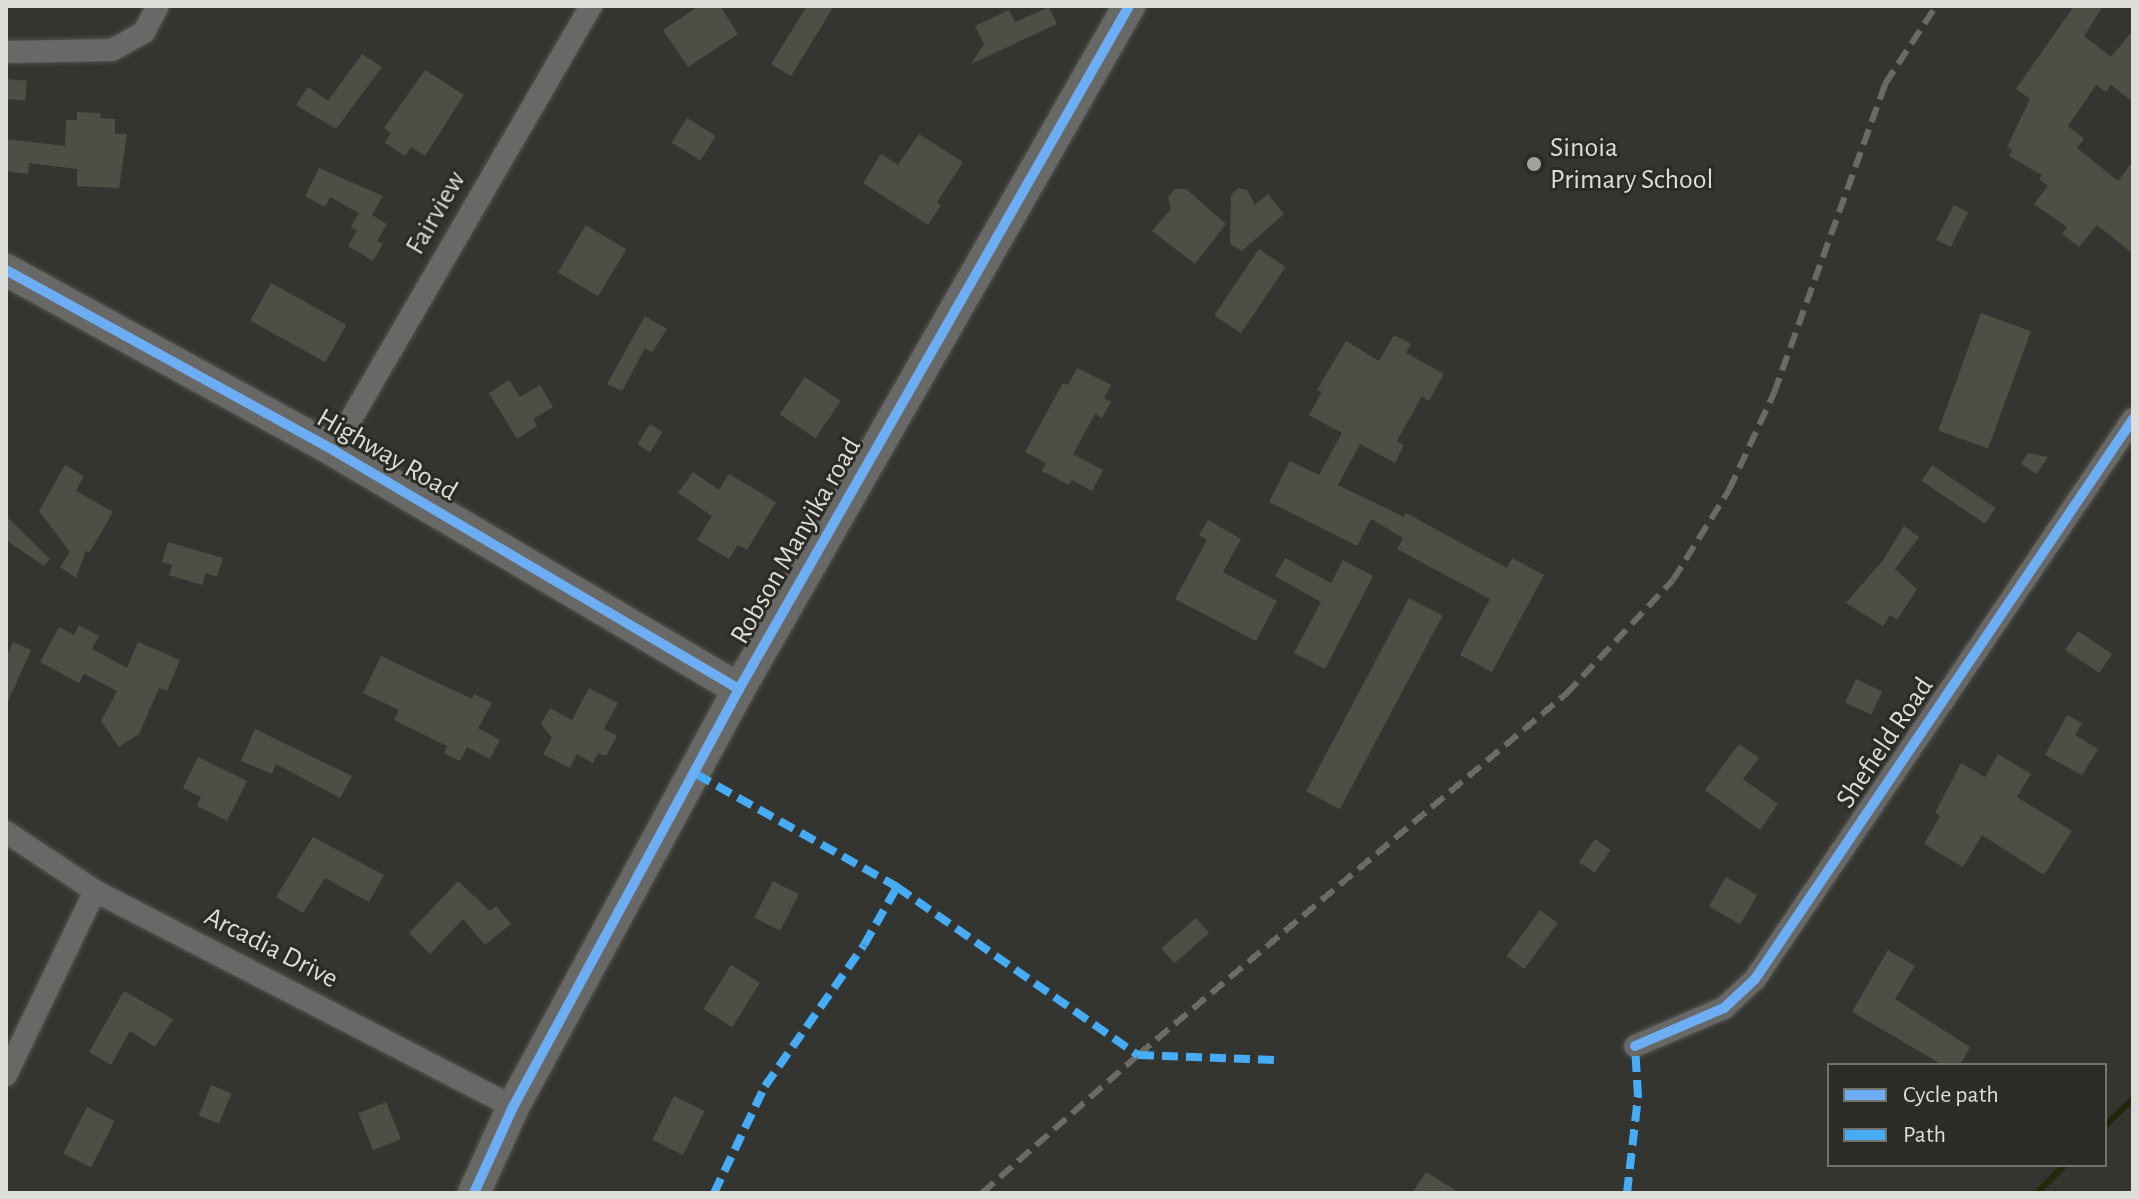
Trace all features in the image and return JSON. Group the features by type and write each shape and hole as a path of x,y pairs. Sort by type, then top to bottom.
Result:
{"street":[{"path":"6,52 112,50 144,32 158,6"},
{"name":"Fairview","path":"333,450 591,6"},
{"name":"Robson Manyika road","path":"474,1193 513,1107 739,689 1129,6"},
{"name":"Highway Road","path":"6,270 333,450 739,689"},
{"name":"Shefield Road","path":"1635,1046 1724,1008 1755,979 2133,419"},
{"name":"Arcadia Drive","path":"6,832 95,891 513,1107"},
{"path":"6,1075 95,891"}],"building":[{"path":"699,6 720,6 738,34 688,67 663,30"},
{"path":"807,6 834,6 791,76 771,64"},
{"path":"2074,6 2103,6 2084,36 2111,57 2133,30 2133,102 2111,85 2106,92 2096,85 2068,126 2084,139 2077,148 2118,181 2133,161 2133,254 2097,225 2079,247 2062,234 2067,227 2034,204 2048,186 2039,179 2042,175 2009,156 2012,150 2007,147 2030,99 2016,89"},
{"path":"1049,7 1057,24 971,64 984,44 975,26 1009,10 1015,22"},
{"path":"362,54 382,67 336,129 296,105 308,87 328,101"},
{"path":"425,70 464,95 425,156 411,147 405,156 385,143 391,133 384,128"},
{"path":"6,79 27,81 25,101 6,99"},
{"path":"77,112 101,113 100,118 115,119 115,134 127,134 119,188 77,186 77,169 29,163 28,174 6,171 6,139 65,146 66,120 77,120"},
{"path":"687,118 716,136 700,161 672,143"},
{"path":"919,134 963,162 937,202 941,205 928,225 863,183 881,154 898,165"},
{"path":"319,168 383,196 372,215 387,224 377,241 383,244 373,261 348,246 357,231 351,227 359,213 330,197 325,207 305,196"},
{"path":"1238,188 1247,190 1255,205 1268,194 1284,214 1242,251 1230,244 1231,195"},
{"path":"1175,189 1186,189 1226,224 1195,264 1152,231 1171,209 1168,197"},
{"path":"1954,205 1968,212 1951,247 1936,240"},
{"path":"586,225 626,249 598,296 558,272"},
{"path":"1259,249 1286,267 1241,333 1214,315"},
{"path":"271,283 346,325 325,362 250,321"},
{"path":"1981,313 2031,331 1988,449 1938,430"},
{"path":"645,316 667,329 652,352 645,348 622,391 607,384"},
{"path":"1394,335 1411,344 1406,353 1444,374 1429,401 1422,396 1397,441 1404,445 1395,463 1360,444 1338,485 1404,517 1406,513 1507,568 1512,558 1544,575 1492,672 1460,655 1490,599 1397,549 1403,538 1371,519 1357,546 1269,502 1290,461 1319,475 1342,433 1309,415 1322,392 1317,390 1346,341 1379,361"},
{"path":"1077,368 1111,385 1104,398 1111,402 1102,418 1095,414 1073,454 1103,470 1092,491 1072,480 1069,485 1042,471 1046,463 1025,452 1063,383 1068,385"},
{"path":"805,377 841,401 815,438 780,414"},
{"path":"509,380 520,397 540,385 553,407 533,419 537,426 517,439 489,393"},
{"path":"650,424 663,432 650,452 637,444"},
{"path":"2028,453 2048,457 2037,474 2021,464"},
{"path":"65,465 84,476 76,491 113,512 90,552 86,551 76,578 60,567 70,552 39,511"},
{"path":"1932,465 1996,508 1985,524 1921,481"},
{"path":"693,472 719,490 729,474 776,502 747,550 738,545 729,559 697,540 712,516 678,493"},
{"path":"6,516 50,559 44,566 6,540"},
{"path":"1208,520 1241,539 1223,572 1277,601 1256,641 1175,599 1207,540 1199,535"},
{"path":"1904,526 1919,537 1895,569 1917,589 1897,620 1890,615 1883,626 1846,603 1883,560"},
{"path":"168,542 223,558 217,577 206,573 202,585 169,575 172,565 162,562"},
{"path":"1285,558 1331,583 1343,560 1373,576 1325,669 1294,653 1321,602 1275,576"},
{"path":"1409,598 1443,616 1340,809 1306,791"},
{"path":"79,625 99,636 92,649 127,668 138,642 180,660 167,691 159,688 139,734 119,747 101,721 117,691 84,674 79,683 40,662 59,627 74,635"},
{"path":"2078,631 2112,654 2099,673 2065,650"},
{"path":"13,642 31,650 6,706 6,657"},
{"path":"381,656 472,699 474,694 492,703 478,728 500,740 490,759 467,747 460,761 444,753 447,746 394,720 399,710 363,693"},
{"path":"1856,679 1882,691 1871,715 1845,703"},
{"path":"589,688 618,703 604,729 617,736 606,756 598,753 593,763 577,754 570,768 543,754 552,738 541,724 550,708 572,720"},
{"path":"2067,715 2082,723 2075,735 2098,749 2082,775 2045,755"},
{"path":"255,729 352,776 340,798 276,764 272,774 241,761"},
{"path":"1739,744 1759,758 1743,779 1778,804 1760,830 1705,790"},
{"path":"1998,754 2031,774 2017,797 2072,831 2044,875 1982,835 1963,867 1924,844 1940,816 1935,813 1961,763 1985,777"},
{"path":"198,757 247,781 227,821 197,806 201,797 183,788"},
{"path":"313,837 384,875 369,902 325,878 303,913 276,897"},
{"path":"1595,839 1611,850 1595,873 1579,862"},
{"path":"1726,877 1757,895 1740,924 1709,906"},
{"path":"458,881 490,911 496,906 511,924 485,945 463,919 430,954 409,933"},
{"path":"773,881 799,894 780,931 754,918"},
{"path":"1540,910 1558,923 1524,969 1506,956"},
{"path":"1196,918 1209,933 1174,963 1161,948"},
{"path":"1888,950 1915,966 1895,999 1970,1047 1961,1063 1940,1063 1852,1012"},
{"path":"731,965 760,983 732,1027 703,1009"},
{"path":"124,991 173,1019 155,1047 130,1031 111,1065 89,1052"},
{"path":"211,1085 231,1093 219,1124 199,1116"},
{"path":"674,1096 705,1111 683,1155 653,1140"},
{"path":"386,1102 401,1139 373,1150 358,1113"},
{"path":"87,1107 115,1121 91,1167 63,1153"},
{"path":"1426,1172 1460,1193 1412,1193"}],"waterway":[{"path":"2107,1124 2133,1099"},
{"path":"2037,1193 2063,1167"}],"railway":[{"path":"982,1193 1138,1055 1566,694 1673,580 1729,490 1774,393 1885,84 1936,6"}],"marked path":[{"path":"696,774 897,887 1138,1055 1275,1060"},
{"path":"714,1193 765,1086 864,945 897,887"},
{"path":"1627,1193 1638,1096 1635,1046"}],"cycle path":[{"path":"474,1193 513,1107 739,689 1129,6"},
{"path":"6,270 333,450 739,689"},
{"path":"1635,1046 1724,1008 1755,979 2133,419"}],"place":[{"name":"Sinoia Primary School","path":"1534,164"}]}
